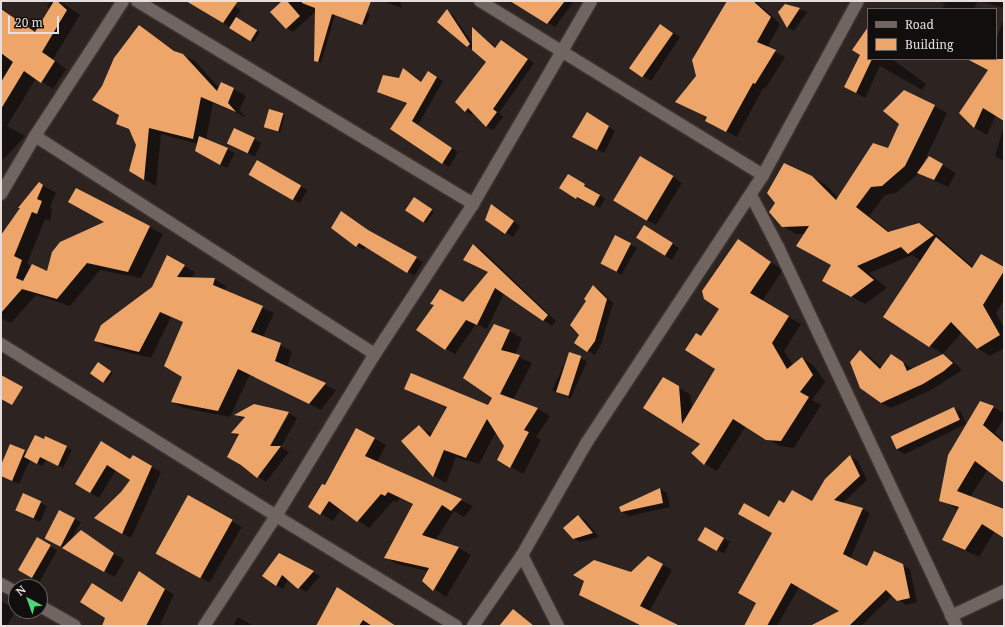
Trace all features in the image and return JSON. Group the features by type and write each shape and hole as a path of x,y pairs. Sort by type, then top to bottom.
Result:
{"street":[{"path":"1,194 36,136 123,1"},
{"path":"137,1 473,204"},
{"path":"480,1 562,50 763,175"},
{"path":"204,626 276,516 376,354 473,204 591,1"},
{"path":"473,626 522,555 588,442 751,195 858,1"},
{"path":"36,136 376,354"},
{"path":"751,195 778,247 953,621 1004,591"},
{"path":"1,344 276,516 456,626"},
{"path":"522,555 558,626"},
{"path":"48,611 75,626"}],"building":[{"path":"54,1 57,1 67,10 42,52 55,61 41,83 24,71 1,109 1,82 13,62 1,53 1,9 35,32"},
{"path":"186,1 238,1 223,23"},
{"path":"282,1 287,1 300,16 286,29 270,12"},
{"path":"302,1 371,1 362,25 332,14 318,62 314,61 315,8 302,3"},
{"path":"510,1 565,1 547,24"},
{"path":"727,1 753,1 771,17 757,42 776,50 755,84 753,83 726,132 705,121 707,117 675,102 696,76 692,60"},
{"path":"785,4 800,8 787,28 778,12"},
{"path":"447,9 470,44 467,47 437,22"},
{"path":"236,17 257,30 250,41 229,28"},
{"path":"660,24 673,33 642,77 629,68"},
{"path":"139,25 174,51 183,54 217,91 221,82 234,88 228,103 236,112 201,97 193,139 149,128 144,180 129,171 136,145 129,129 116,124 119,115 92,100 102,86 114,58"},
{"path":"472,27 495,48 501,40 528,59 493,109 497,112 486,127 468,108 465,112 455,102 486,62 472,50"},
{"path":"867,28 867,60 872,60 856,93 844,87 860,55 852,50"},
{"path":"1004,59 1004,121 983,108 974,128 959,113 988,70 969,60"},
{"path":"403,68 421,82 428,71 437,77 412,121 452,148 442,164 390,129 407,103 377,92 383,75 399,78"},
{"path":"904,90 935,105 905,166 882,186 871,187 856,207 888,232 919,223 934,235 908,254 901,247 857,266 874,280 851,297 822,281 831,265 796,246 809,226 782,227 769,212 775,203 767,193 784,163 812,176 836,200 873,143 888,148 899,124 883,111"},
{"path":"269,109 283,113 278,131 264,127"},
{"path":"587,112 609,126 597,150 572,137"},
{"path":"234,128 255,138 248,153 227,143"},
{"path":"199,136 228,148 220,165 195,151"},
{"path":"640,156 673,176 647,221 613,201"},
{"path":"929,156 943,164 934,180 917,173"},
{"path":"257,160 301,186 293,200 248,175"},
{"path":"568,174 585,184 584,186 600,195 594,206 577,197 576,199 559,188"},
{"path":"39,182 43,185 37,199 42,201 37,214 32,212 14,256 22,260 16,278 23,281 32,264 47,271 52,252 60,242 104,222 68,202 76,188 150,226 128,272 87,263 57,299 22,289 1,313 1,235 20,208 18,208"},
{"path":"414,197 432,209 423,223 405,210"},
{"path":"491,204 514,221 505,234 485,220"},
{"path":"341,211 368,230 417,257 407,273 359,243 356,247 331,228"},
{"path":"644,225 673,243 665,256 636,238"},
{"path":"615,235 631,243 617,272 600,264"},
{"path":"936,237 972,268 981,254 1004,267 1004,271 983,305 1000,335 977,349 951,322 929,347 883,317"},
{"path":"738,239 771,262 750,293 789,316 772,343 787,369 802,357 813,375 800,392 809,397 781,441 766,440 733,419 704,465 691,453 700,444 643,408 663,377 679,386 682,424 715,369 685,350 696,333 701,336 719,309 704,299 702,291"},
{"path":"473,244 548,315 543,321 495,288 477,325 466,320 445,350 416,330 434,305 430,304 440,289 463,302 488,272 463,260"},
{"path":"167,255 185,265 177,277 215,278 213,285 263,306 251,332 281,343 275,361 326,383 309,404 238,369 218,411 171,402 182,377 164,366 183,322 160,312 139,352 94,341 101,325 152,287"},
{"path":"593,285 607,299 595,341 587,352 574,343 579,335 570,325 586,301 584,299"},
{"path":"494,324 510,330 501,350 520,355 500,394 538,408 524,430 529,432 510,468 497,460 504,446 487,419 466,458 444,450 433,477 401,441 419,425 430,437 447,407 404,389 411,373 488,405 492,398 463,378"},
{"path":"860,350 880,369 891,354 903,362 907,371 943,354 953,363 944,371 923,384 881,403 860,388 850,362"},
{"path":"569,352 581,356 568,396 556,392"},
{"path":"98,362 111,371 103,383 90,373"},
{"path":"1,375 23,387 12,405 1,399"},
{"path":"980,401 994,406 983,425 1004,443 1004,483 975,461 957,491 1004,509 1004,538 982,524 965,550 942,540 959,507 939,501 948,455"},
{"path":"254,404 289,412 270,446 281,446 257,478 241,465 227,457 239,434 231,433 245,417 234,415"},
{"path":"954,407 960,420 896,449 891,437"},
{"path":"356,428 375,438 365,456 462,499 451,511 442,505 422,535 459,547 433,591 422,581 429,568 384,558 413,504 388,492 385,496 381,494 357,522 329,501 320,515 308,507 322,484 325,485"},
{"path":"35,435 44,439 45,436 67,446 58,466 40,457 37,464 24,457"},
{"path":"101,441 130,459 133,455 152,466 122,534 94,518 121,492 130,480 107,465 90,493 75,484"},
{"path":"10,444 25,450 12,481 1,476 1,465"},
{"path":"850,455 860,476 834,500 863,508 843,554 867,566 874,551 903,564 910,598 897,601 886,590 849,626 810,626 839,611 791,583 767,626 744,626 756,603 738,593 772,533 738,514 744,503 769,517 779,500 784,503 792,490 812,501 825,479"},
{"path":"660,488 663,503 621,512 619,507"},
{"path":"23,493 41,501 34,518 15,510"},
{"path":"188,495 233,520 200,578 156,554"},
{"path":"59,510 75,518 61,547 44,539"},
{"path":"578,515 593,533 573,539 563,528"},
{"path":"705,527 724,538 717,551 698,540"},
{"path":"81,530 114,553 104,572 62,548"},
{"path":"37,537 51,545 32,578 18,570"},
{"path":"279,553 314,571 298,589 282,575 276,586 262,576"},
{"path":"648,556 663,564 640,606 680,626 642,626 579,595 584,581 573,575 594,560 631,572"},
{"path":"139,571 165,589 146,626 102,626 105,618 80,602 92,583 122,602"},
{"path":"337,587 396,626 372,626 363,620 359,626 316,626"},
{"path":"513,609 534,626 499,626"}]}
